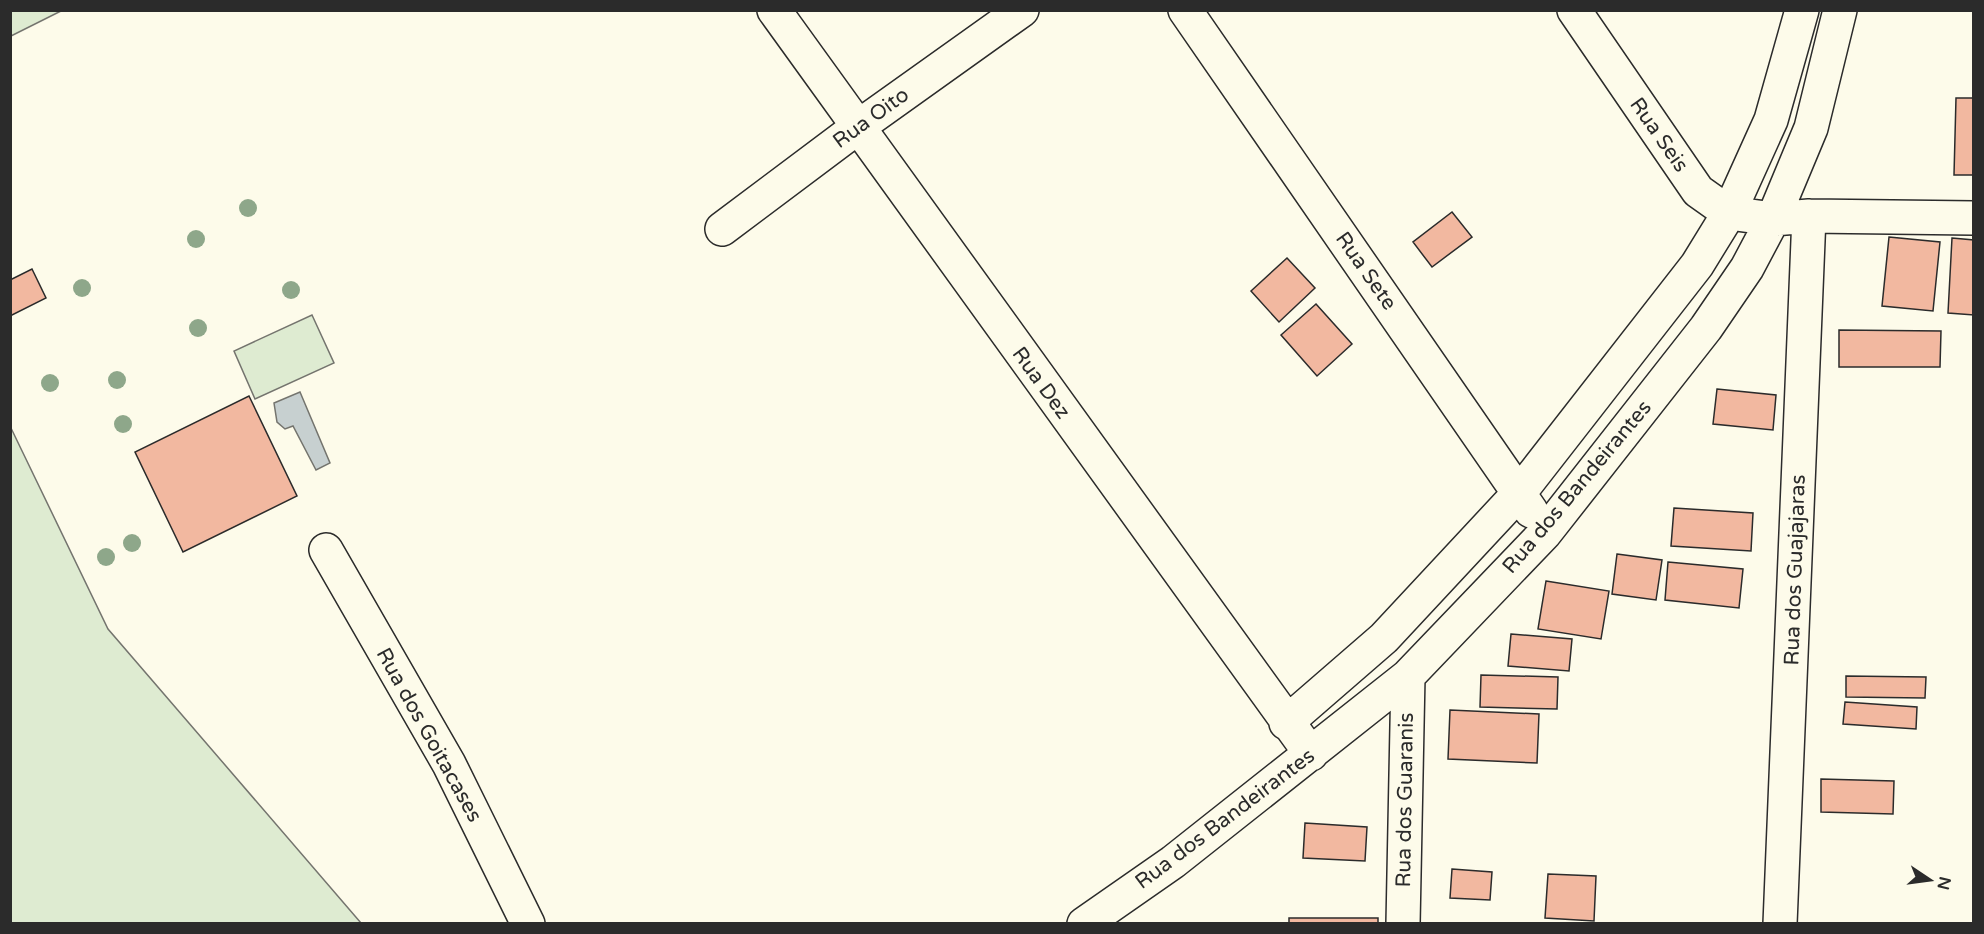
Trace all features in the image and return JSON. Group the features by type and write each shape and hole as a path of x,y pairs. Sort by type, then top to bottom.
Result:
{"street":[{"name":"Rua Dez","path":"774,10 1286,723 1311,754"},
{"name":"Rua Oito","path":"722,229 858,127 1022,10"},
{"name":"Rua Sete","path":"1185,10 1520,492 1545,533"},
{"name":"Rua Seis","path":"1574,10 1698,191 1729,213 1773,219 1809,216 1974,218"},
{"name":"Rua dos Bandeirantes","path":"1286,723 1384,638 1520,492 1697,265 1729,213 1771,120 1802,10"},
{"name":"Rua dos Bandeirantes","path":"1084,924 1173,862 1408,676 1545,533 1706,328 1747,268 1773,219 1811,128 1840,10"},
{"name":"Rua dos Guajajaras","path":"1780,924 1809,216"},
{"name":"Rua dos Goitacases","path":"326,550 449,764 528,924"},
{"name":"Rua dos Guaranis","path":"1403,924 1408,676"}],"green space":[{"path":"11,10 61,10 61,11 11,36"},
{"path":"312,315 334,363 255,399 234,351"},
{"path":"10,426 108,629 361,923 11,923"}],"shaded area":[{"path":"300,392 330,463 316,470 293,426 285,429 277,422 274,403"}],"building":[{"path":"1956,98 1974,98 1974,175 1954,175"},
{"path":"1452,212 1472,237 1432,267 1413,242"},
{"path":"1889,237 1940,242 1933,311 1882,306"},
{"path":"1952,238 1974,240 1974,315 1948,313"},
{"path":"1287,258 1315,288 1279,322 1251,291"},
{"path":"32,269 46,298 10,316 10,280"},
{"path":"1316,304 1352,344 1317,376 1281,335"},
{"path":"1839,330 1941,331 1940,367 1839,367"},
{"path":"1717,389 1776,395 1773,430 1713,424"},
{"path":"249,396 297,496 183,552 135,452"},
{"path":"1674,508 1753,513 1751,551 1671,546"},
{"path":"1617,554 1662,560 1656,600 1612,594"},
{"path":"1668,562 1743,569 1739,608 1665,600"},
{"path":"1546,581 1609,591 1601,639 1538,629"},
{"path":"1511,634 1572,639 1569,671 1508,666"},
{"path":"1481,675 1558,677 1557,709 1480,707"},
{"path":"1846,676 1926,677 1925,698 1846,697"},
{"path":"1845,702 1917,707 1916,729 1843,724"},
{"path":"1450,710 1539,714 1537,763 1448,759"},
{"path":"1821,779 1894,781 1893,814 1821,812"},
{"path":"1305,823 1367,827 1365,861 1303,858"},
{"path":"1452,869 1492,872 1490,900 1450,898"},
{"path":"1548,874 1596,876 1594,921 1545,918"},
{"path":"1289,918 1378,918 1378,924 1289,924"}]}
